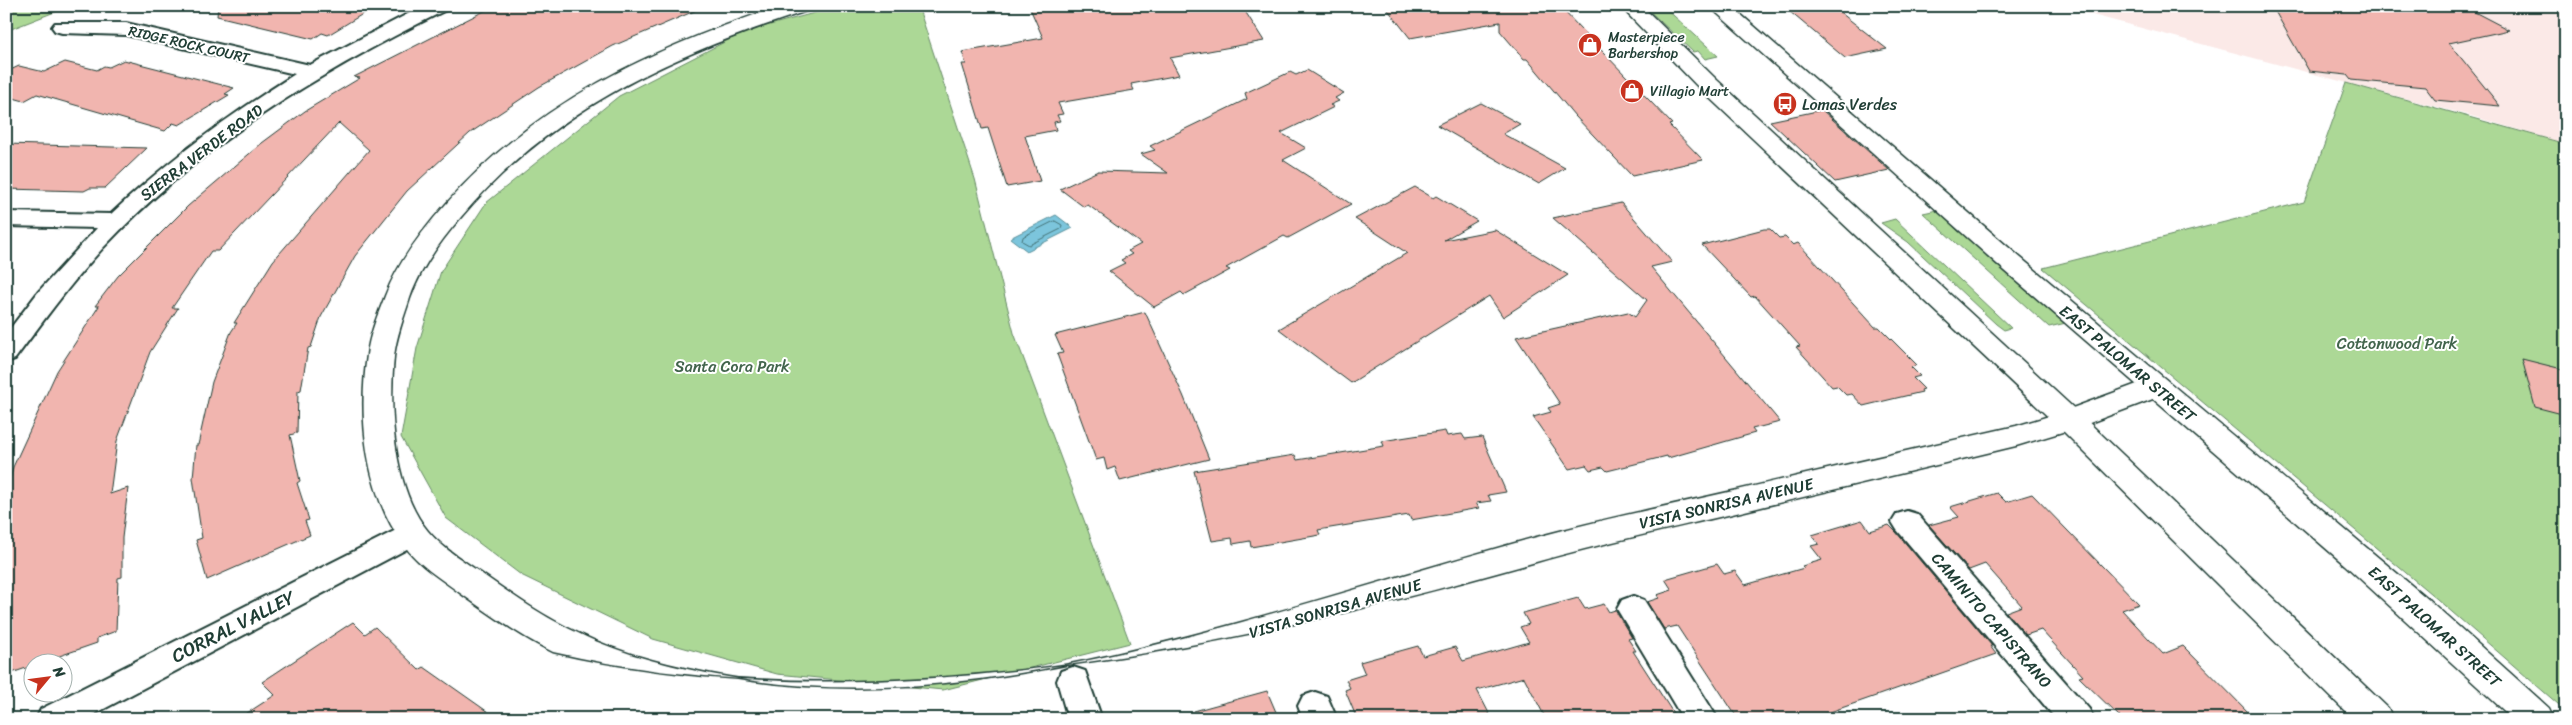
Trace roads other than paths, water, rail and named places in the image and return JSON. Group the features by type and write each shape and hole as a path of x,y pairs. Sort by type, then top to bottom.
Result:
{"street":[{"name":"SIERRA VERDE ROAD","path":"6,353 47,296 115,221 168,174 223,132 314,72 391,29 440,6"},
{"name":"VISTA SONRISA AVENUE","path":"803,6 697,42 628,75 560,114 506,156 453,209 434,233 398,294 380,357 376,398 380,432 396,502 412,533 427,551 510,613 553,637 602,658 655,675 693,684 773,698 893,702 963,697 1073,681 1151,662 1580,538 2016,436 2069,420 2156,387"},
{"path":"1630,6 1709,84 2069,420 2376,719"},
{"name":"EAST PALOMAR STREET","path":"1719,6 1798,73 2045,293 2456,641 2537,719"},
{"name":"RIDGE ROCK COURT","path":"62,26 126,29 314,72"},
{"path":"6,219 115,221"},
{"name":"CAMINITO CAPISTRANO","path":"1907,522 2073,718"},
{"name":"CORRAL VALLEY","path":"54,719 412,533"},
{"path":"1633,609 1701,719"},
{"path":"1073,681 1085,719"}],"water":[{"path":"1056,215 1073,228 1027,251 1010,238"}],"place":[{"name":"Masterpiece Barbershop","path":"1590,45"},
{"name":"Villagio Mart","path":"1632,91"},
{"name":"Lomas Verdes","path":"1785,104"}],"park label":[{"name":"Cottonwood Park","path":"2397,343"},
{"name":"Santa Cora Park","path":"732,366"}]}
